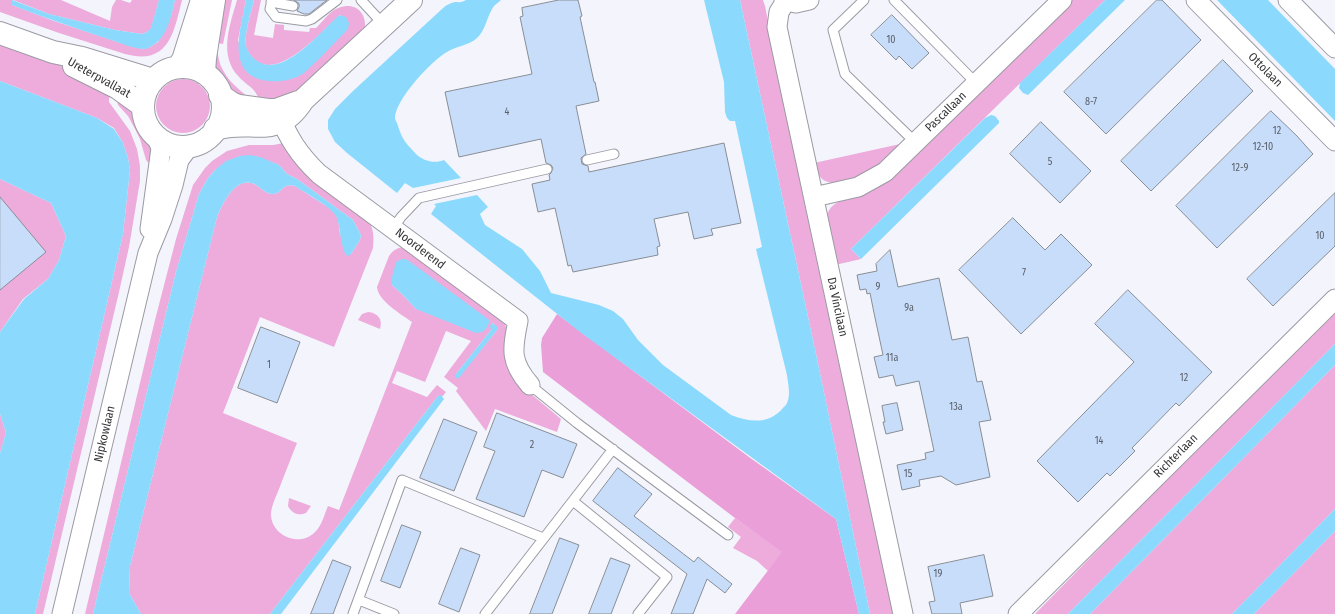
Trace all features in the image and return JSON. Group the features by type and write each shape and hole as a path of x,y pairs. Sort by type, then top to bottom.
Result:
{"street":[{"path":"178,67 183,60 202,0"},
{"path":"204,73 214,0"},
{"path":"215,129 224,126 237,125 264,127 271,126 279,116 296,111 303,100 411,0"},
{"name":"Da Vincilaan","path":"810,0 796,3 785,1 779,12 777,28 903,614"},
{"name":"Pascallaan","path":"814,197 858,187 885,172 1062,0"},
{"name":"Ottolaan","path":"1196,0 1335,141"},
{"path":"1288,0 1335,48"},
{"name":"Ureterpvallaat","path":"0,33 53,52 82,58 153,80"},
{"name":"Ureterpvallaat","path":"53,52 77,67 118,88 143,106"},
{"path":"178,67 191,67 204,73 213,80 223,106 222,115 215,129 206,139 190,145 173,146 157,138 150,130 145,119 143,106 146,91 153,80 167,70 178,67"},
{"path":"220,95 232,104 268,110 279,116"},
{"name":"Noorderend","path":"279,116 297,150 319,174 518,322 513,348 515,362 530,385"},
{"name":"Nipkowlaan","path":"148,253 151,215 159,170 161,148 157,138"},
{"name":"Nipkowlaan","path":"62,614 148,253 164,212 179,160 190,145"},
{"name":"Richterlaan","path":"1018,614 1335,299"}],"lane":[{"path":"293,6 271,1 270,9 276,17 306,21 312,20 321,9 337,0"},
{"path":"361,0 384,25"},
{"path":"864,0 833,30 845,74 916,142"},
{"path":"894,0 976,83"},
{"path":"587,160 614,154"},
{"path":"393,229 401,217 419,198 547,169"},
{"path":"530,385 728,535"},
{"path":"486,614 613,449"},
{"path":"353,614 402,480 543,538"},
{"path":"573,501 667,577 638,614"},
{"path":"359,600 394,614"}],"shaded area":[{"path":"0,0 13,0 12,5 54,21 143,49 158,42 171,16 175,0 182,0 176,24 167,44 160,51 151,55 140,56 125,54 0,12"},
{"path":"13,0 61,0 110,21 112,7 116,0 130,3 132,0 159,0 151,29 142,34 115,30 49,14"},
{"path":"219,0 232,0 223,44 212,42"},
{"path":"237,0 246,0 238,40 248,72 264,80 346,18 340,15 301,51 289,59 277,64 266,65 256,61 251,56 246,46 247,29 254,0 261,0 254,35 273,38 275,24 284,25 284,30 309,32 310,28 316,28 334,10 346,6 357,8 361,12 365,22 365,29 291,100 259,100 256,92 239,77 233,68 227,50 231,19"},
{"path":"740,0 763,0 765,6 804,201 893,614 870,614"},
{"path":"1072,0 1105,0 851,249 861,259 835,265 827,219 829,210 833,205 867,193 897,170"},
{"path":"0,39 77,73 113,92 109,98 109,102 130,131 137,149 140,166 140,181 129,247 43,614 35,614 123,234 130,170 123,143 114,128 97,118 0,81"},
{"path":"217,51 220,64 225,74 235,86 248,97 250,103 226,88 214,69"},
{"path":"178,79 188,79 198,83 206,91 210,101 210,111 206,121 198,129 188,133 178,133 168,129 160,121 156,111 156,101 160,91 168,83"},
{"path":"117,100 133,104 142,129 154,150 154,164 149,163 146,160 140,139 128,116 118,105"},
{"path":"284,143 367,218 373,233 373,248 334,347 260,317 223,413 297,443 272,508 271,515 276,529 281,534 294,539 308,537 319,527 328,506 339,510 412,322 396,311 381,297 377,287 389,256 399,248 403,247 501,318 505,324 524,388 561,419 557,432 495,409 486,431 456,391 458,388 444,377 471,341 446,331 425,382 397,371 392,383 427,397 437,385 446,392 443,396 438,396 270,614 141,614 129,593 130,566 217,217 227,198 236,187 242,183 256,185 270,194 279,192 287,185 295,186 334,211 338,219 340,234 351,254 360,240 361,235 353,220 297,179 287,174 279,165 255,156 240,156 216,169 208,178 199,194 176,272 93,614 85,614 155,320 176,239 193,185 212,161 227,151 249,145 273,145","holes":["399,261 416,309 392,285","492,323 495,325 497,330 458,378 456,374 491,330"]},
{"path":"900,144 876,167 860,178 854,180 835,183 825,181 818,175 814,163"},
{"path":"0,179 51,203 66,236 59,260 48,279 23,299 0,332"},
{"path":"1335,308 1335,344 1068,614 1035,614"},
{"path":"368,312 379,317 381,322 380,329 358,320 362,314"},
{"path":"557,314 749,457 836,519 859,614 735,614 782,552 543,372 541,345 542,338"},
{"path":"1335,365 1335,509 1232,614 1090,614"},
{"path":"0,414 6,433 0,453"},
{"path":"289,498 311,506 306,513 296,514 288,506"},
{"path":"735,518 783,552 768,571 757,561 733,548 741,537 728,527"},
{"path":"1335,531 1335,614 1254,614"}],"water":[{"path":"12,0 49,14 115,30 142,34 151,28 159,0 175,0 170,20 161,39 144,49 126,45 36,14 12,5"},
{"path":"246,0 254,0 247,29 247,49 249,53 259,62 269,65 279,63 301,51 340,15 346,17 349,23 348,29 318,60 300,75 292,79 278,81 255,78 246,71 241,61 239,50 239,37"},
{"path":"466,0 501,0 494,6 480,35 477,38 470,43 454,48 440,56 415,81 401,101 395,118 403,139 416,154 429,161 437,162 444,160 461,178 413,188 405,183 397,193 335,142 328,129 328,120 335,109 353,91 447,5"},
{"path":"704,0 740,0 870,614 859,614 836,519 580,332 431,214 436,206 434,204 477,195 488,207 480,214 485,225 522,249 540,271 551,293 599,305 613,311 623,319 638,340 663,365 731,415 752,420 765,420 772,417 787,404 789,389 787,375 756,249 762,247 735,121 730,121 725,112 724,82"},
{"path":"1105,0 1125,0 1028,95 1023,93 1019,88 1020,83"},
{"path":"1217,0 1268,0 1335,69 1335,121"},
{"path":"0,81 97,118 114,129 123,143 130,170 123,234 35,614 0,614 0,453 6,433 0,414 0,332 24,299 48,279 59,260 66,236 51,203 0,179"},
{"path":"991,115 995,116 999,123 861,259 851,249 985,118"},
{"path":"250,155 260,157 279,165 287,174 297,179 353,220 361,235 360,240 351,254 348,256 346,255 335,214 325,205 295,186 287,185 279,192 270,194 256,185 242,183 231,192 217,217 130,566 129,593 141,614 93,614 176,272 199,194 208,178 226,161 240,156"},
{"path":"402,259 409,261 488,319 490,321 486,329 482,332 476,333 416,309 392,285 392,277 396,262"},
{"path":"492,323 498,327 497,330 459,378 456,378 456,374 491,330 490,326"},
{"path":"1335,344 1335,365 1090,614 1068,614"},
{"path":"441,395 444,399 281,614 270,614 438,396"},
{"path":"1335,509 1335,531 1254,614 1232,614"}],"building":[{"path":"294,0 327,0 309,14 304,14 297,11 299,4"},
{"path":"559,0 578,0 582,16 580,17 599,101 576,106 586,154 581,158 582,164 588,166 589,172 724,143 741,223 711,229 713,235 694,239 688,212 654,219 660,246 657,247 658,255 573,272 571,265 568,266 555,208 538,212 532,184 550,180 549,175 553,168 551,165 546,163 541,139 459,157 445,92 532,74 520,17 523,16 522,8"},
{"path":"1157,0 1162,0 1201,40 1106,134 1064,92"},
{"path":"892,15 929,53 912,69 899,56 896,60 871,35"},
{"path":"1223,60 1253,91 1151,191 1121,161"},
{"path":"1271,111 1313,154 1217,248 1176,206"},
{"path":"1041,122 1091,171 1060,203 1010,154"},
{"path":"1335,193 1335,246 1273,306 1247,279"},
{"path":"0,197 46,252 0,290"},
{"path":"1013,218 1045,250 1061,234 1092,265 1021,334 959,270"},
{"path":"890,250 898,287 939,278 952,340 968,337 977,382 982,381 991,420 979,422 990,477 956,485 941,476 919,480 920,486 902,490 897,465 926,459 925,453 934,451 919,381 896,386 893,375 879,378 874,357 883,355 870,293 867,294 866,289 860,290 857,275 877,271 876,264"},
{"path":"1128,290 1212,372 1179,406 1176,403 1132,448 1135,451 1110,476 1107,473 1078,502 1037,461 1134,362 1095,324"},
{"path":"261,327 300,342 277,403 238,388"},
{"path":"897,403 903,430 886,434 883,422 885,422 882,406"},
{"path":"497,413 577,444 563,478 542,470 524,517 476,499 495,451 484,447"},
{"path":"444,419 477,432 454,491 420,478"},
{"path":"618,468 652,494 634,516 694,562 698,557 732,584 725,593 707,579 693,614 671,614 687,574 593,501"},
{"path":"402,525 421,532 400,588 381,581"},
{"path":"560,538 579,545 552,614 530,614"},
{"path":"461,548 480,555 459,612 439,604"},
{"path":"984,555 993,596 960,603 962,614 932,614 929,602 935,601 928,567"},
{"path":"611,558 630,565 611,614 589,614"},
{"path":"333,560 351,567 333,614 311,614"}]}
